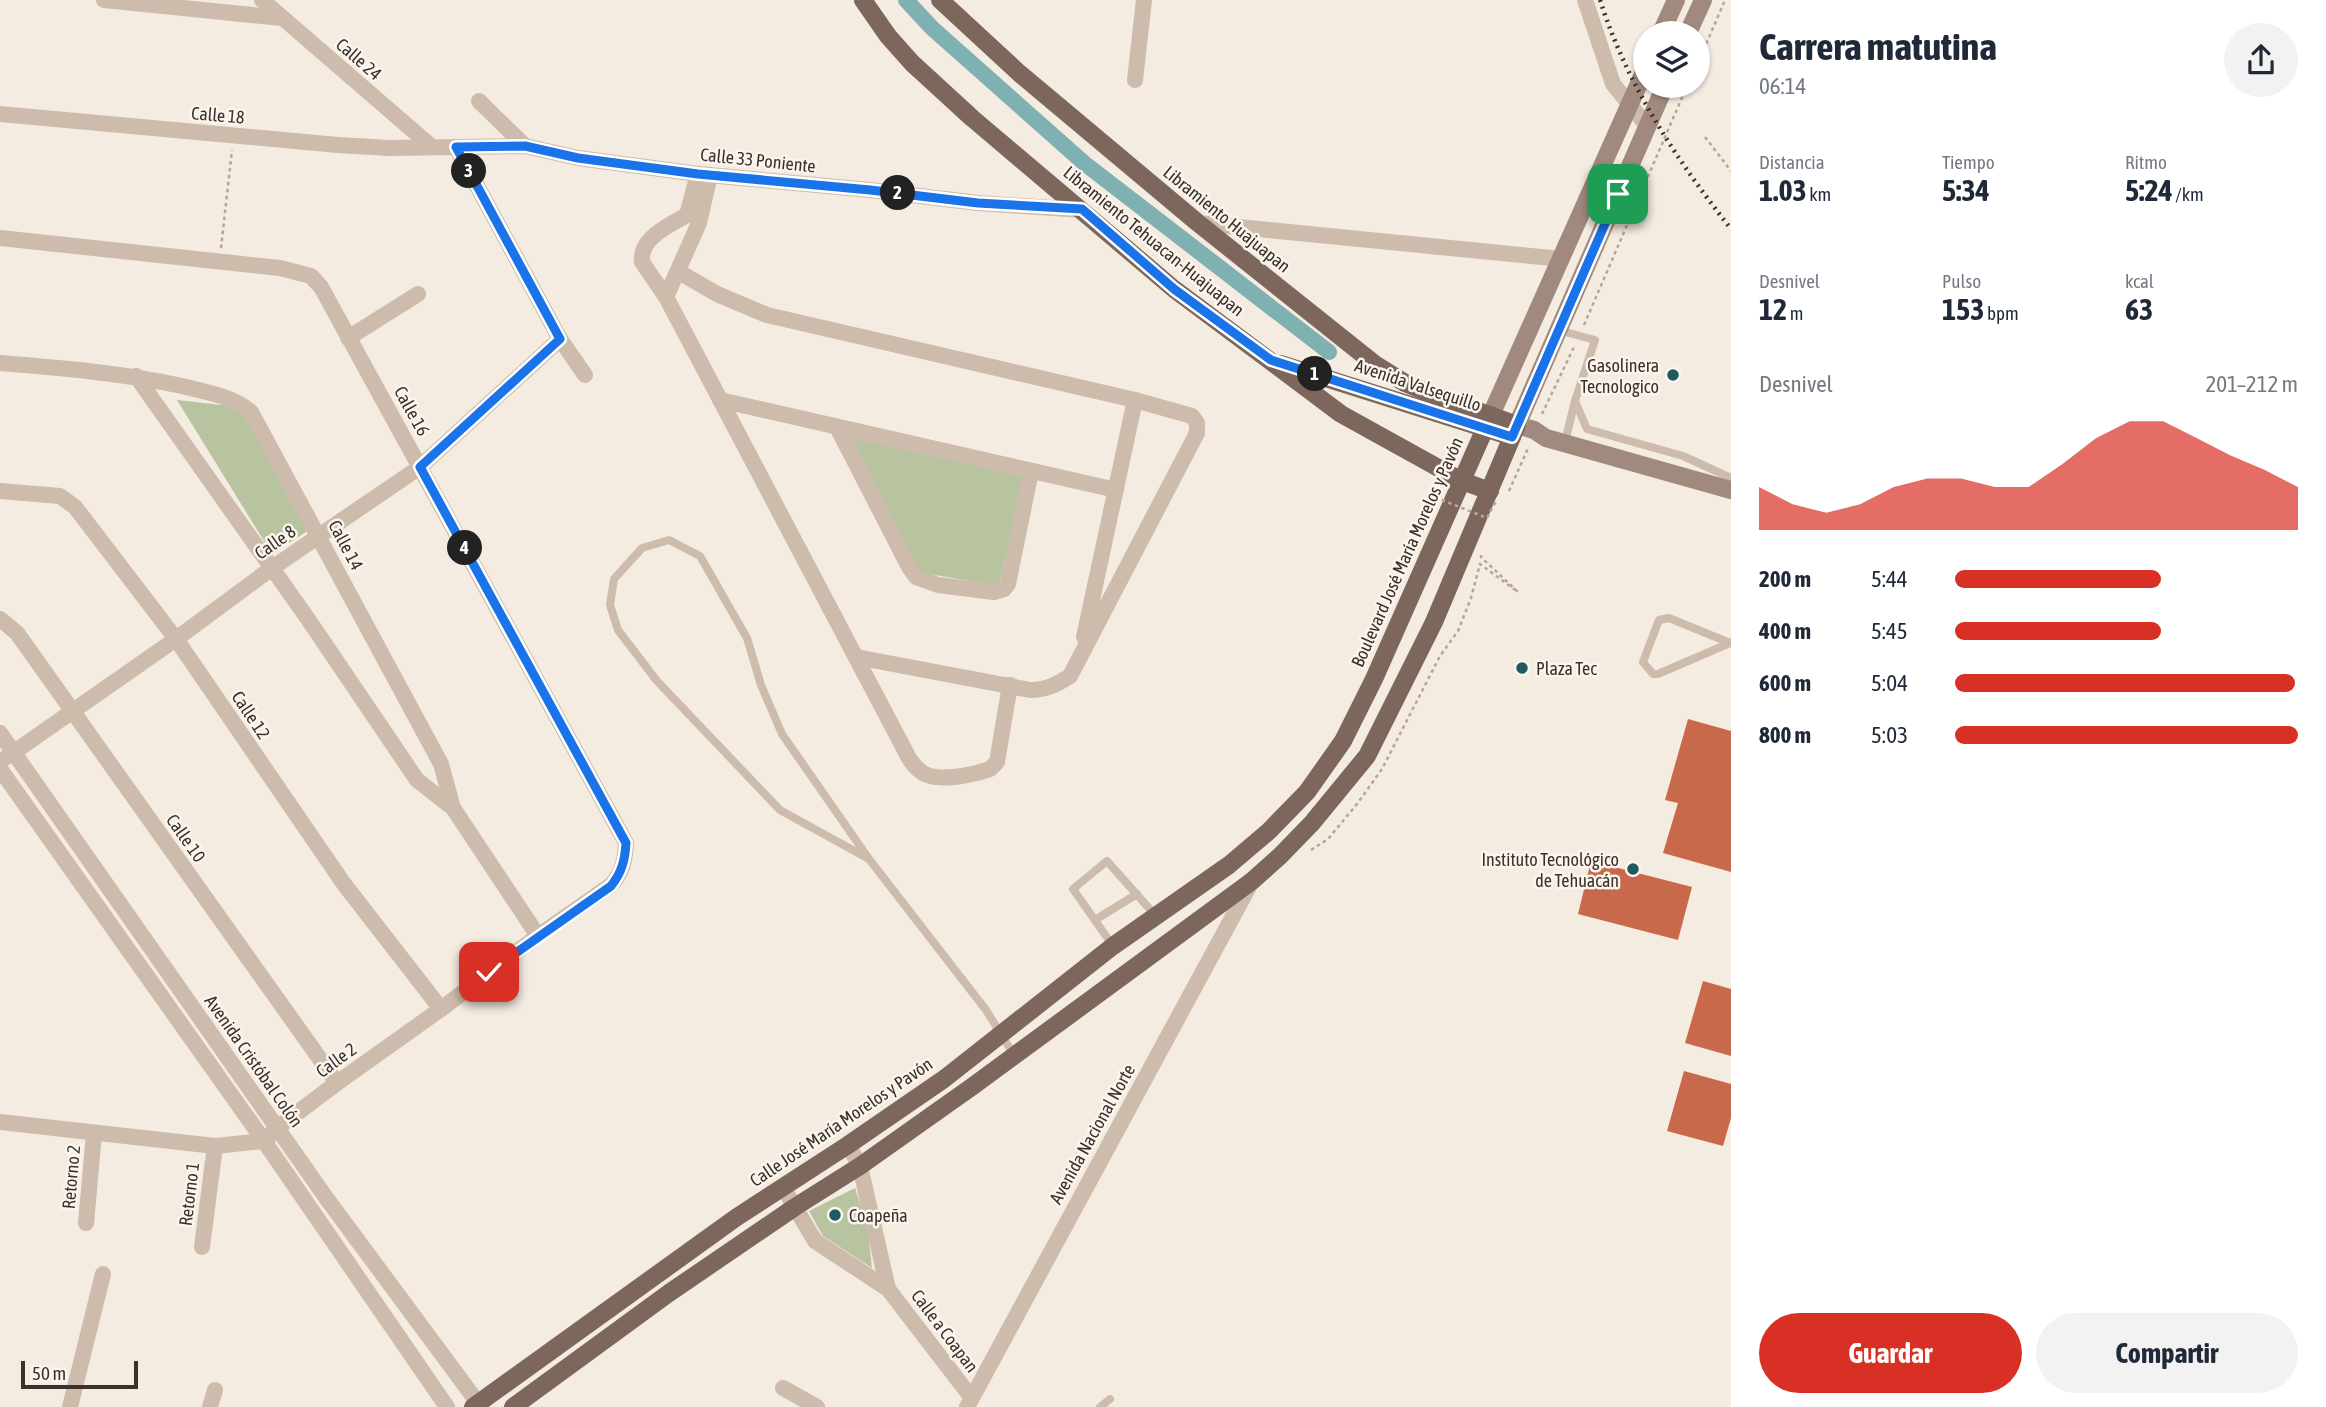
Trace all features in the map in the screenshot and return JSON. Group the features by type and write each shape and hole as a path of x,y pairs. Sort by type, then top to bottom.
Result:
{"main road":[{"name":"Libramiento Tehuacan-Huajuapan","path":"863,0 888,36 912,63 972,118 1174,289 1341,414 1454,483 1493,496"},
{"name":"Libramiento Huajuapan","path":"940,0 1018,73 1198,223 1376,365 1405,383 1489,422"},
{"path":"1666,21 1676,0"},
{"path":"1693,21 1703,0"},
{"name":"Boulevard José María Morelos y Pavón","path":"1228,865 1269,831 1307,792 1343,741 1374,679 1454,483 1489,422 1633,96"},
{"path":"513,1407 669,1293 794,1207 860,1166 1014,1055 1252,881 1312,823 1367,756 1434,622 1493,496 1514,431 1660,98"},
{"name":"Avenida Valsequillo","path":"1271,360 1362,389 1514,431"},
{"path":"1362,389 1376,365"},
{"path":"1514,431 1530,442 1546,438 1565,442 1731,489"},
{"name":"Calle José María Morelos y Pavón","path":"478,1406 783,1187 848,1146 944,1079 1113,946 1228,865"}],"street":[{"path":"104,0 282,18"},
{"name":"Calle 24","path":"261,0 432,147"},
{"path":"1135,80 1144,0"},
{"path":"1585,0 1614,84 1648,127"},
{"path":"480,101 525,146"},
{"name":"Calle 18","path":"0,114 338,145 432,147"},
{"name":"Calle 33 Poniente","path":"432,147 525,146 578,158 704,174 978,203 1082,209"},
{"path":"456,147 560,339 585,375"},
{"path":"666,297 679,271 704,174"},
{"path":"693,219 649,240 641,255 642,262 666,297 910,760 929,776 945,777 990,769 997,762 1010,685"},
{"path":"1198,223 1561,259"},
{"name":"Calle 16","path":"0,238 220,260 280,268 311,276 321,287 626,843"},
{"path":"679,271 717,294 767,315 1135,400 1192,416 1197,423 1197,433 1070,676 1043,690 1030,690 856,657"},
{"path":"348,338 418,294"},
{"name":"Calle 8","path":"0,762 272,568 420,467 560,339"},
{"name":"Calle 14","path":"0,363 136,376 212,393 242,405 251,412 441,764 453,808 538,936"},
{"name":"Calle 14","path":"136,376 417,780 453,808"},
{"path":"720,400 1116,490"},
{"path":"1080,655 1135,400"},
{"path":"837,427 909,567 916,576 938,585 994,592 1004,589 1031,471"},
{"name":"Calle 12","path":"0,491 60,496 75,507 176,639 344,884 440,1009"},
{"name":"Calle 10","path":"0,619 16,634 72,710 337,1083"},
{"name":"Avenida Cristóbal Colón","path":"0,733 277,1128 478,1406"},
{"path":"0,769 264,1141 447,1407"},
{"name":"Calle 2","path":"264,1141 337,1083 611,886 620,874 626,843"},
{"name":"Avenida Nacional Norte","path":"969,1402 1252,881"},
{"path":"127,947 141,934"},
{"path":"0,1122 215,1146 264,1141"},
{"name":"Retorno 2","path":"86,1223 94,1134"},
{"name":"Retorno 1","path":"202,1247 215,1146"},
{"name":"Calle a Coapan","path":"848,1146 860,1166 888,1289"},
{"name":"Calle a Coapan","path":"783,1187 815,1241 888,1289 969,1402"},
{"path":"70,1407 103,1274"},
{"path":"783,1388 817,1407"},
{"path":"210,1407 215,1390"}],"lane":[{"path":"1558,330 1595,340 1565,442"},
{"path":"1575,401 1587,429 1683,456 1731,478"},
{"path":"869,859 780,810 657,681 618,630 610,605 614,579 642,548 669,540 701,556 747,638 761,685 782,734 869,859 986,1010 1014,1055"},
{"path":"1663,618 1730,643 1658,674 1653,674 1643,662 1659,620 1663,618"},
{"path":"1113,946 1073,889 1107,861 1156,915"},
{"path":"1095,920 1136,894"},
{"path":"1100,1407 1110,1399"}],"path":[{"path":"1710,35 1725,0"},
{"path":"220,260 234,136"},
{"path":"1705,137 1731,171"},
{"path":"1454,483 1437,498 1488,518 1493,496"}],"green space":[{"path":"177,400 240,407 309,530 272,554"},
{"path":"848,437 1025,475 999,586 917,572"},
{"path":"855,1188 867,1223 872,1268 823,1236 809,1211"}],"building":[{"path":"1688,719 1731,731 1731,872 1663,853 1678,803 1665,800"},
{"path":"1591,861 1692,887 1678,940 1578,914"},
{"path":"1703,981 1731,989 1731,1056 1685,1043"},
{"path":"1684,1071 1731,1084 1731,1118 1723,1146 1667,1131"}],"waterway":[{"path":"906,0 932,28 1084,163 1329,352"}],"railway":[{"path":"1600,0 1624,62 1655,120 1691,176 1731,229"}],"place":[{"name":"Gasolinera Tecnologico","path":"1673,375"},
{"name":"Plaza Tec","path":"1522,668"},
{"name":"Instituto Tecnológico de Tehuacán","path":"1633,869"},
{"name":"Coapeña","path":"835,1215"}],"route":[{"path":"489,972 611,886 620,874 626,843 420,467 560,339 456,147 525,146 578,158 698,174 978,203 1082,209 1174,289 1271,360 1512,437 1618,194"}]}
